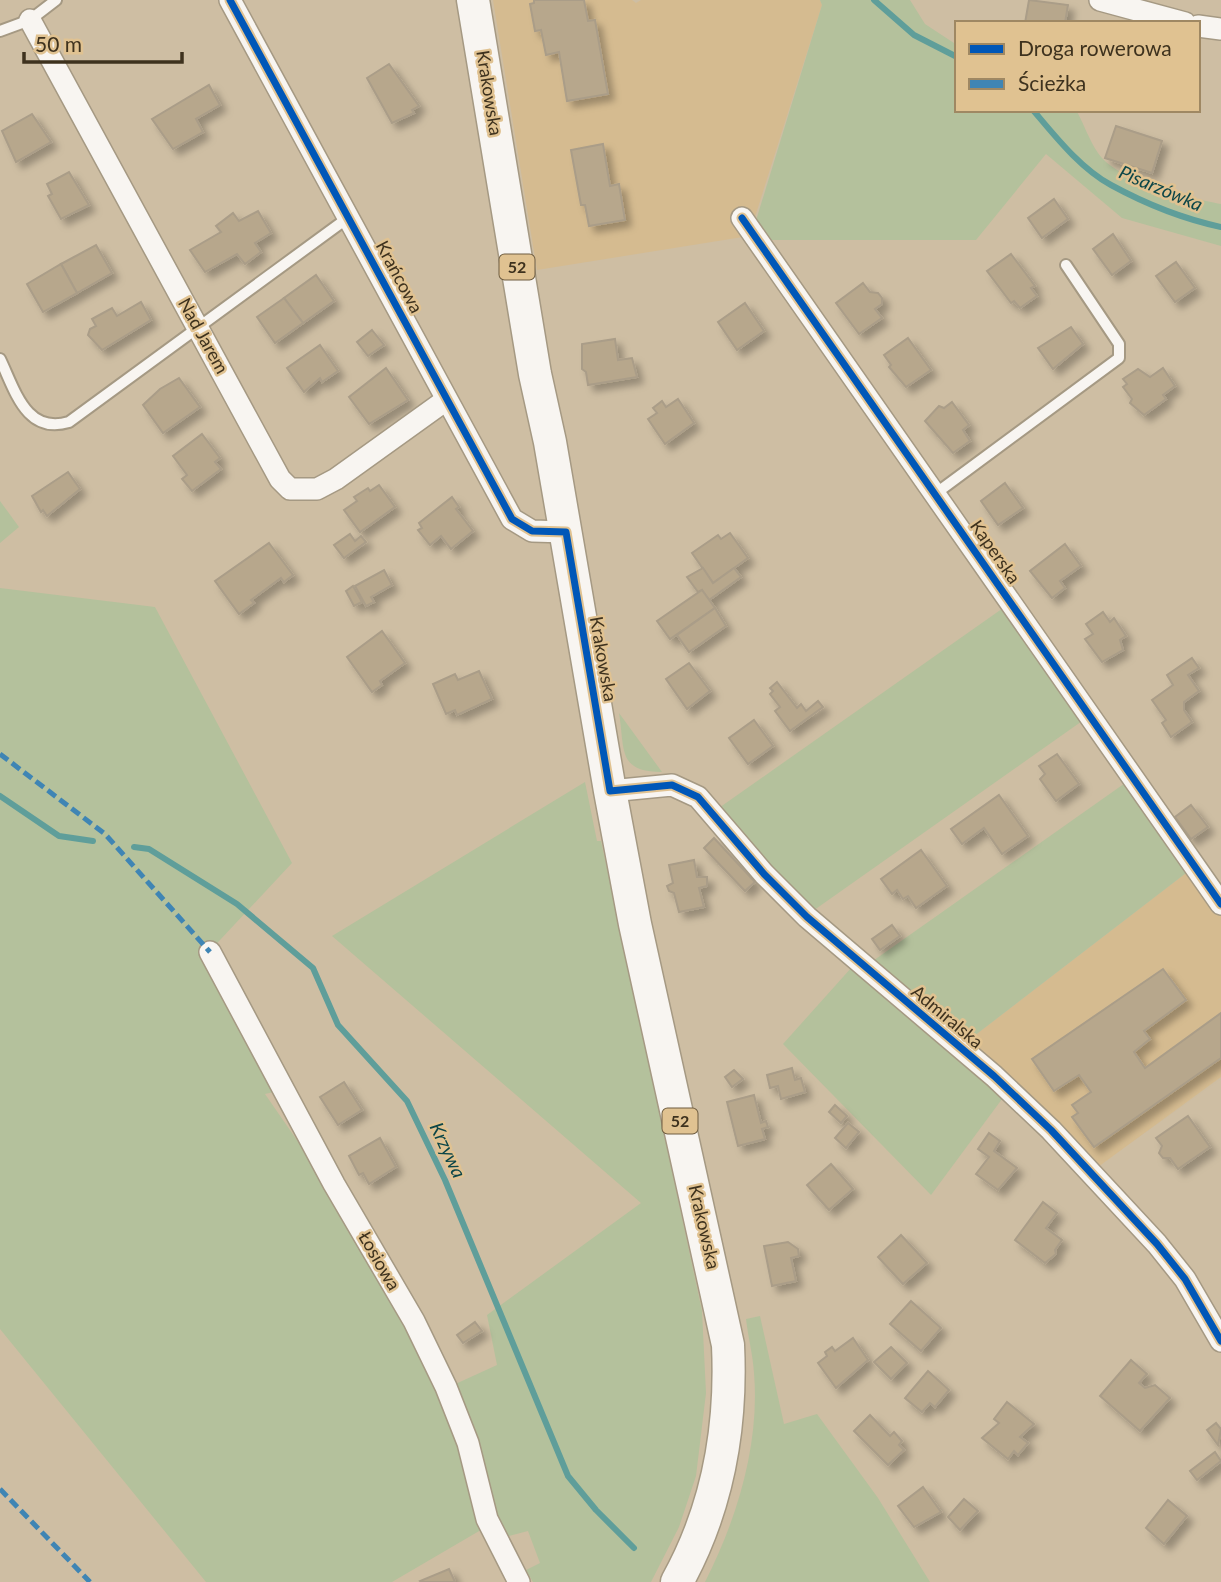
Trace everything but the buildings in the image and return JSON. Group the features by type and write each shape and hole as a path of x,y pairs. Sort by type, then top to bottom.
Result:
{"main road":[{"name":"Krakowska","path":"473,0 610,791 638,936 728,1345 729,1413 724,1452 700,1535 677,1582"}],"street":[{"name":"Krańcowa","path":"230,0 512,519 532,531 566,532"},
{"path":"1100,0 1178,21"},
{"name":"Nad Jarem","path":"30,20 280,479 290,488 317,489 336,479 446,400"},
{"path":"1200,26 1221,29"},
{"name":"Kaperska","path":"743,219 1221,904"},
{"name":"Admiralska","path":"610,791 672,785 698,797 740,848 807,917 993,1076 1051,1130 1157,1244 1185,1279 1221,1341"},
{"name":"Łosiowa","path":"210,952 334,1184 414,1321 446,1388 468,1443 487,1519 519,1582"}],"lane":[{"path":"0,31 30,20 56,0"},
{"path":"0,359 24,409 35,420 58,425 69,422 349,217"},
{"path":"935,494 1119,358 1119,344 1066,265"}],"shaded area":[{"path":"493,0 632,0 636,3 641,0 820,0 822,5 749,236 537,270"},
{"path":"1190,870 1221,912 1221,1077 1098,1167 965,1043"}],"green space":[{"path":"820,0 910,0 925,24 955,44 955,112 1077,112 1098,153 1120,172 1155,187 1221,204 1221,246 1122,218 1046,154 976,240 763,240 754,227 822,5"},
{"path":"0,501 19,527 0,543"},
{"path":"0,588 155,607 292,863 206,955 278,1091 265,1094 330,1188 440,1391 486,1527 392,1582 206,1582 0,1329"},
{"path":"1006,606 1085,719 810,913 716,810"},
{"path":"619,713 662,772 647,771 630,763 623,747"},
{"path":"1128,781 1190,870 965,1043 870,963"},
{"path":"585,782 597,841 601,841 702,1311 706,1393 696,1476 679,1527 651,1582 533,1582 526,1570 540,1563 528,1531 505,1537 451,1386 497,1365 487,1315 641,1203 332,936"},
{"path":"852,967 1005,1095 931,1195 783,1044"},
{"path":"760,1316 784,1424 817,1414 878,1498 930,1582 705,1582 727,1533 750,1454 755,1400 746,1319"}],"waterway":[{"name":"Pisarzówka","path":"874,0 914,35 955,56"},
{"name":"Pisarzówka","path":"1035,112 1069,151 1100,178 1164,210 1221,227"},
{"name":"Krzywa","path":"0,796 59,836 93,841"},
{"name":"Krzywa","path":"134,847 149,849 237,904 313,968 338,1025 407,1101 445,1180 568,1476 596,1510 634,1548"}],"marked path":[{"path":"0,754 105,834 210,952"},
{"path":"0,1489 90,1582"}],"cycle path":[{"path":"230,0 512,519 532,531 566,532 610,791 672,785 698,797 764,874 807,917 994,1076 1051,1130 1157,1244 1185,1279 1221,1341"},
{"path":"742,218 1221,904"}]}
